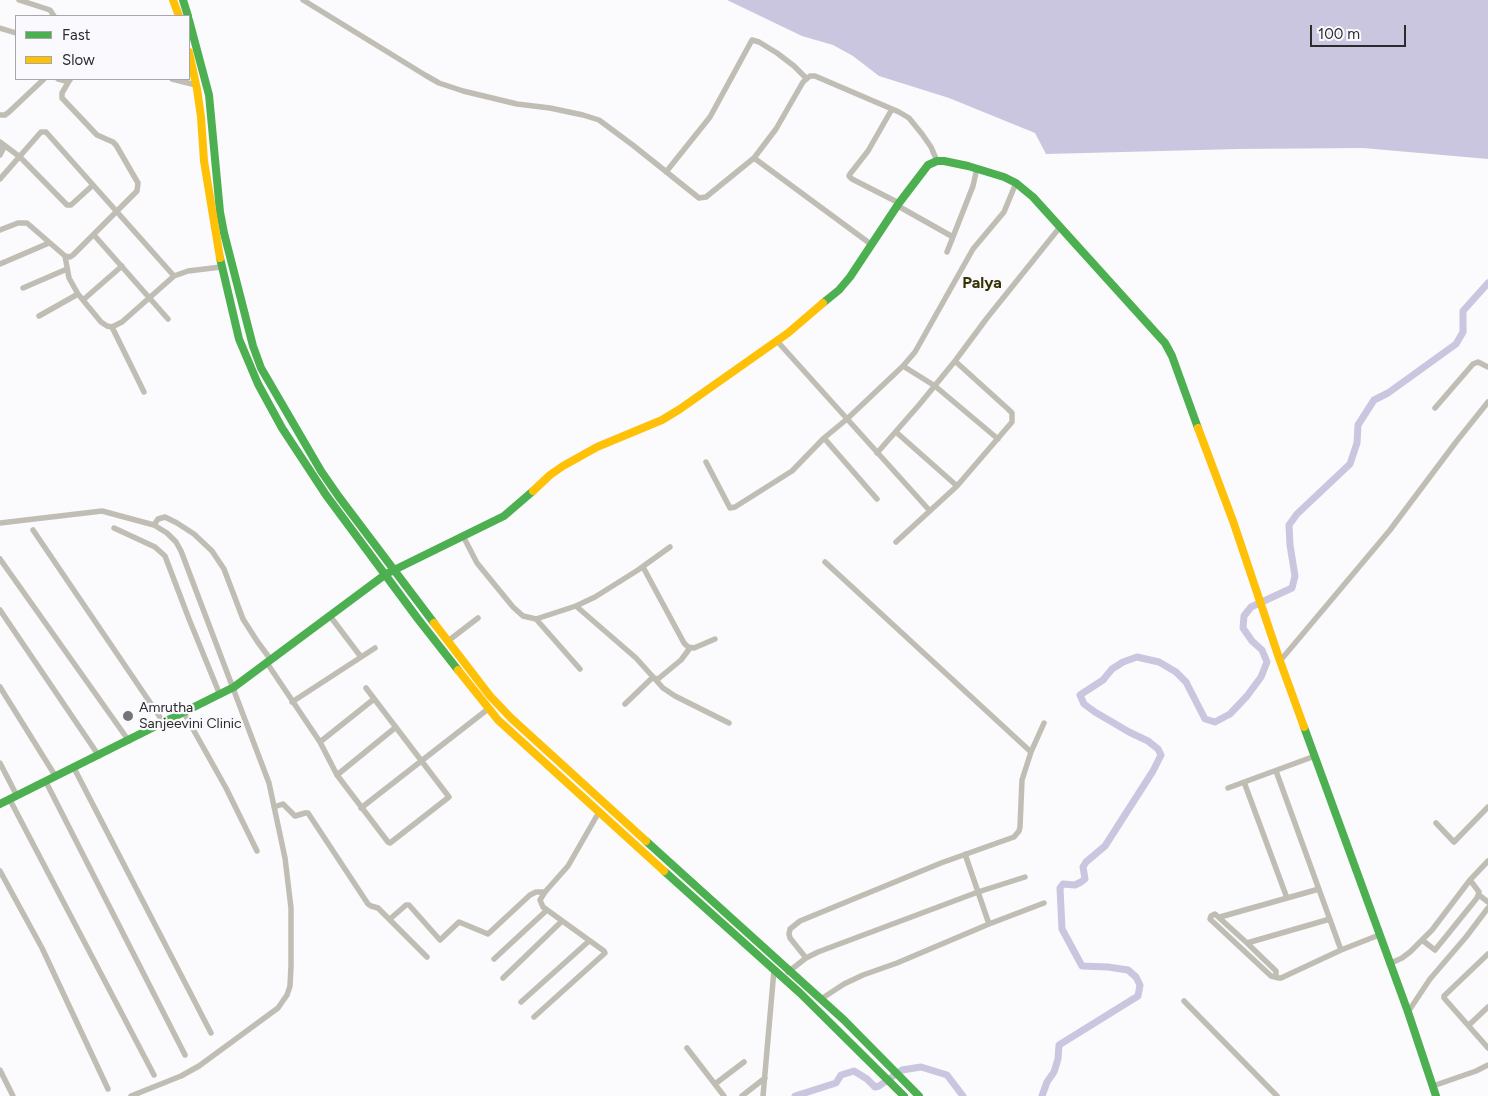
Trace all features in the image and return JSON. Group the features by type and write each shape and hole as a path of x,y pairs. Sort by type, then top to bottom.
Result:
{"main road":[{"path":"173,0 179,15"},
{"path":"183,0 187,15"},
{"path":"190,25 209,95 220,212 224,233 254,346 261,368 321,471 357,522 490,696 511,718 786,974 904,1096"},
{"path":"190,57 201,117 206,180 221,267 239,339 258,384 282,428 317,481 418,619 498,720 774,970 786,974 821,999 919,1096"},
{"path":"0,804 227,691 394,569 504,516 550,475 563,466 597,447 662,420 680,409 788,333 839,290 925,168 937,161 944,161 977,168 1004,177 1016,183 1033,197 1165,343 1172,356 1233,521 1280,661 1408,1012 1436,1096"},
{"path":"253,371 261,368"}],"street":[{"path":"19,0 50,10 53,15"},
{"path":"303,0 439,83 516,104 550,108 599,120 695,195 702,198 706,197 754,158 776,129 806,78 815,76 909,118 931,147 937,161"},
{"path":"0,28 15,33"},
{"path":"666,172 710,117 752,40 777,53 806,78"},
{"path":"0,115 5,115 9,112 43,80"},
{"path":"0,230 23,222 27,223 65,256 70,257 137,191 138,183 116,145 97,135 62,98 62,93 70,80"},
{"path":"176,80 196,85"},
{"path":"892,109 868,151 849,175 852,179 899,204 953,237"},
{"path":"0,179 41,132 46,132 174,276"},
{"path":"0,142 20,156 67,205 71,205 93,185"},
{"path":"0,142 3,149 0,155"},
{"path":"754,158 872,245"},
{"path":"947,252 971,192 977,168"},
{"path":"706,462 730,508 735,507 792,470 903,366 921,344 973,249 1001,216 1016,183"},
{"path":"877,453 955,361 986,318 1060,226"},
{"path":"94,235 168,319"},
{"path":"0,264 49,243"},
{"path":"65,256 69,278 78,294 100,322 112,327 122,322 174,276 188,271 221,267"},
{"path":"83,300 122,266"},
{"path":"23,288 67,269"},
{"path":"39,316 78,294"},
{"path":"112,327 144,392"},
{"path":"777,341 930,511"},
{"path":"896,542 957,486 1012,422 1012,413 955,361"},
{"path":"1435,408 1473,364 1478,362 1488,367"},
{"path":"903,366 934,386 998,439"},
{"path":"1280,661 1390,530 1488,402"},
{"path":"896,432 957,486"},
{"path":"824,438 877,499"},
{"path":"0,523 102,511 154,525 167,533 182,551 227,691"},
{"path":"154,525 158,519 165,517 194,534 212,551 224,569 243,619 292,702 320,742 337,775 390,843 449,796 366,688"},
{"path":"114,528 155,547 165,556 189,620 227,691 268,782 285,858 291,908 291,966 287,995 278,1008 199,1066 181,1076 131,1096"},
{"path":"33,530 164,724"},
{"path":"463,536 477,563 507,600 523,616 536,619 576,606 595,597 643,567 670,547"},
{"path":"0,559 129,740"},
{"path":"825,562 1030,752"},
{"path":"643,567 684,643 690,648"},
{"path":"576,606 636,658 663,688 675,696 729,722"},
{"path":"0,610 99,756"},
{"path":"330,616 361,657"},
{"path":"448,641 478,618"},
{"path":"536,619 580,669"},
{"path":"625,704 653,678 658,679 681,660 690,648 716,639"},
{"path":"292,702 374,648"},
{"path":"0,687 56,777"},
{"path":"320,742 374,699"},
{"path":"361,808 488,709"},
{"path":"184,713 226,788 257,851"},
{"path":"806,958 789,934 790,929 800,921 941,863 1014,837 1019,831 1022,780 1030,752 1044,723"},
{"path":"337,775 396,727"},
{"path":"1228,788 1315,756"},
{"path":"0,763 14,798 154,1075"},
{"path":"74,768 211,1033"},
{"path":"1276,771 1341,950"},
{"path":"46,782 184,1055"},
{"path":"1244,782 1287,898"},
{"path":"274,807 283,804 295,816 308,814 368,904 378,908 427,957"},
{"path":"1436,823 1454,842 1488,808"},
{"path":"534,1017 605,953 547,910 541,905 540,900 544,892 568,866 599,812"},
{"path":"965,854 989,924"},
{"path":"1389,964 1410,952 1432,930 1470,880 1488,861"},
{"path":"0,871 42,948 108,1089"},
{"path":"786,974 806,958 833,946 978,892 1025,877"},
{"path":"1470,880 1478,890 1479,895 1488,902"},
{"path":"1220,917 1319,889"},
{"path":"390,920 406,905 409,905 440,940 459,922 488,934 530,895 536,892 544,892"},
{"path":"1422,940 1435,950 1479,895"},
{"path":"821,999 844,984 863,975 913,957 989,924 1044,903"},
{"path":"1408,1012 1430,979 1488,908"},
{"path":"494,959 547,910"},
{"path":"1276,977 1276,971 1220,917 1214,914 1210,919 1271,976 1276,977 1281,978 1341,950 1379,935"},
{"path":"1247,943 1330,919"},
{"path":"503,978 562,921"},
{"path":"521,1002 589,941"},
{"path":"1488,954 1444,996 1488,1048"},
{"path":"764,1096 774,970"},
{"path":"1184,1001 1277,1096"},
{"path":"1469,1025 1488,1007"},
{"path":"687,1048 724,1096"},
{"path":"715,1084 744,1062"},
{"path":"1433,1086 1488,1065"},
{"path":"0,1070 13,1096"},
{"path":"742,1096 765,1078"}],"shaded area":[{"path":"727,0 1488,0 1488,159 1363,148 1046,154 1035,133 949,98 879,76 853,56 833,45 802,36"}],"waterway":[{"path":"1042,1096 1047,1082 1054,1072 1058,1059 1059,1045 1138,996 1140,985 1136,977 1128,970 1082,966 1062,929 1060,888 1063,884 1075,885 1085,879 1083,867 1086,862 1105,846 1153,771 1161,755 1158,749 1148,741 1129,732 1084,704 1080,695 1103,680 1112,669 1123,662 1137,657 1159,662 1176,672 1186,682 1205,719 1215,722 1230,714 1261,677 1267,662 1262,650 1252,641 1243,628 1244,616 1251,607 1292,588 1295,576 1289,525 1297,514 1350,464 1357,443 1358,425 1374,400 1388,393 1456,344 1463,332 1463,311 1488,283"},
{"path":"795,1096 836,1083 841,1075 854,1071 867,1079 875,1087 902,1070 921,1067 947,1075 963,1096"}],"traffic: fast":[{"path":"183,0 188,15"},
{"path":"190,24 209,95 220,212 224,233 253,346 261,368 321,471 434,623"},
{"path":"823,303 839,290 850,277 899,203 928,165 937,161 944,161 1004,177 1016,183 1033,197 1165,343 1172,356 1198,428"},
{"path":"220,258 239,339 258,384 282,428 326,495 458,670"},
{"path":"0,804 234,687 386,574 504,516 533,491"},
{"path":"1304,727 1408,1012 1436,1096"},
{"path":"646,841 844,1020 919,1096"},
{"path":"664,871 800,993 904,1096"}],"traffic: slow":[{"path":"173,0 179,15"},
{"path":"190,57 197,89 204,161 220,258"},
{"path":"533,491 563,466 597,447 662,420 680,409 788,333 823,303"},
{"path":"1198,428 1233,521 1304,727"},
{"path":"434,623 490,696 511,718 646,841"},
{"path":"458,670 498,720 664,871"}],"place":[{"name":"Amrutha Sanjeevini Clinic","path":"128,716"}],"district":[{"name":"Palya","path":"982,283"}]}
